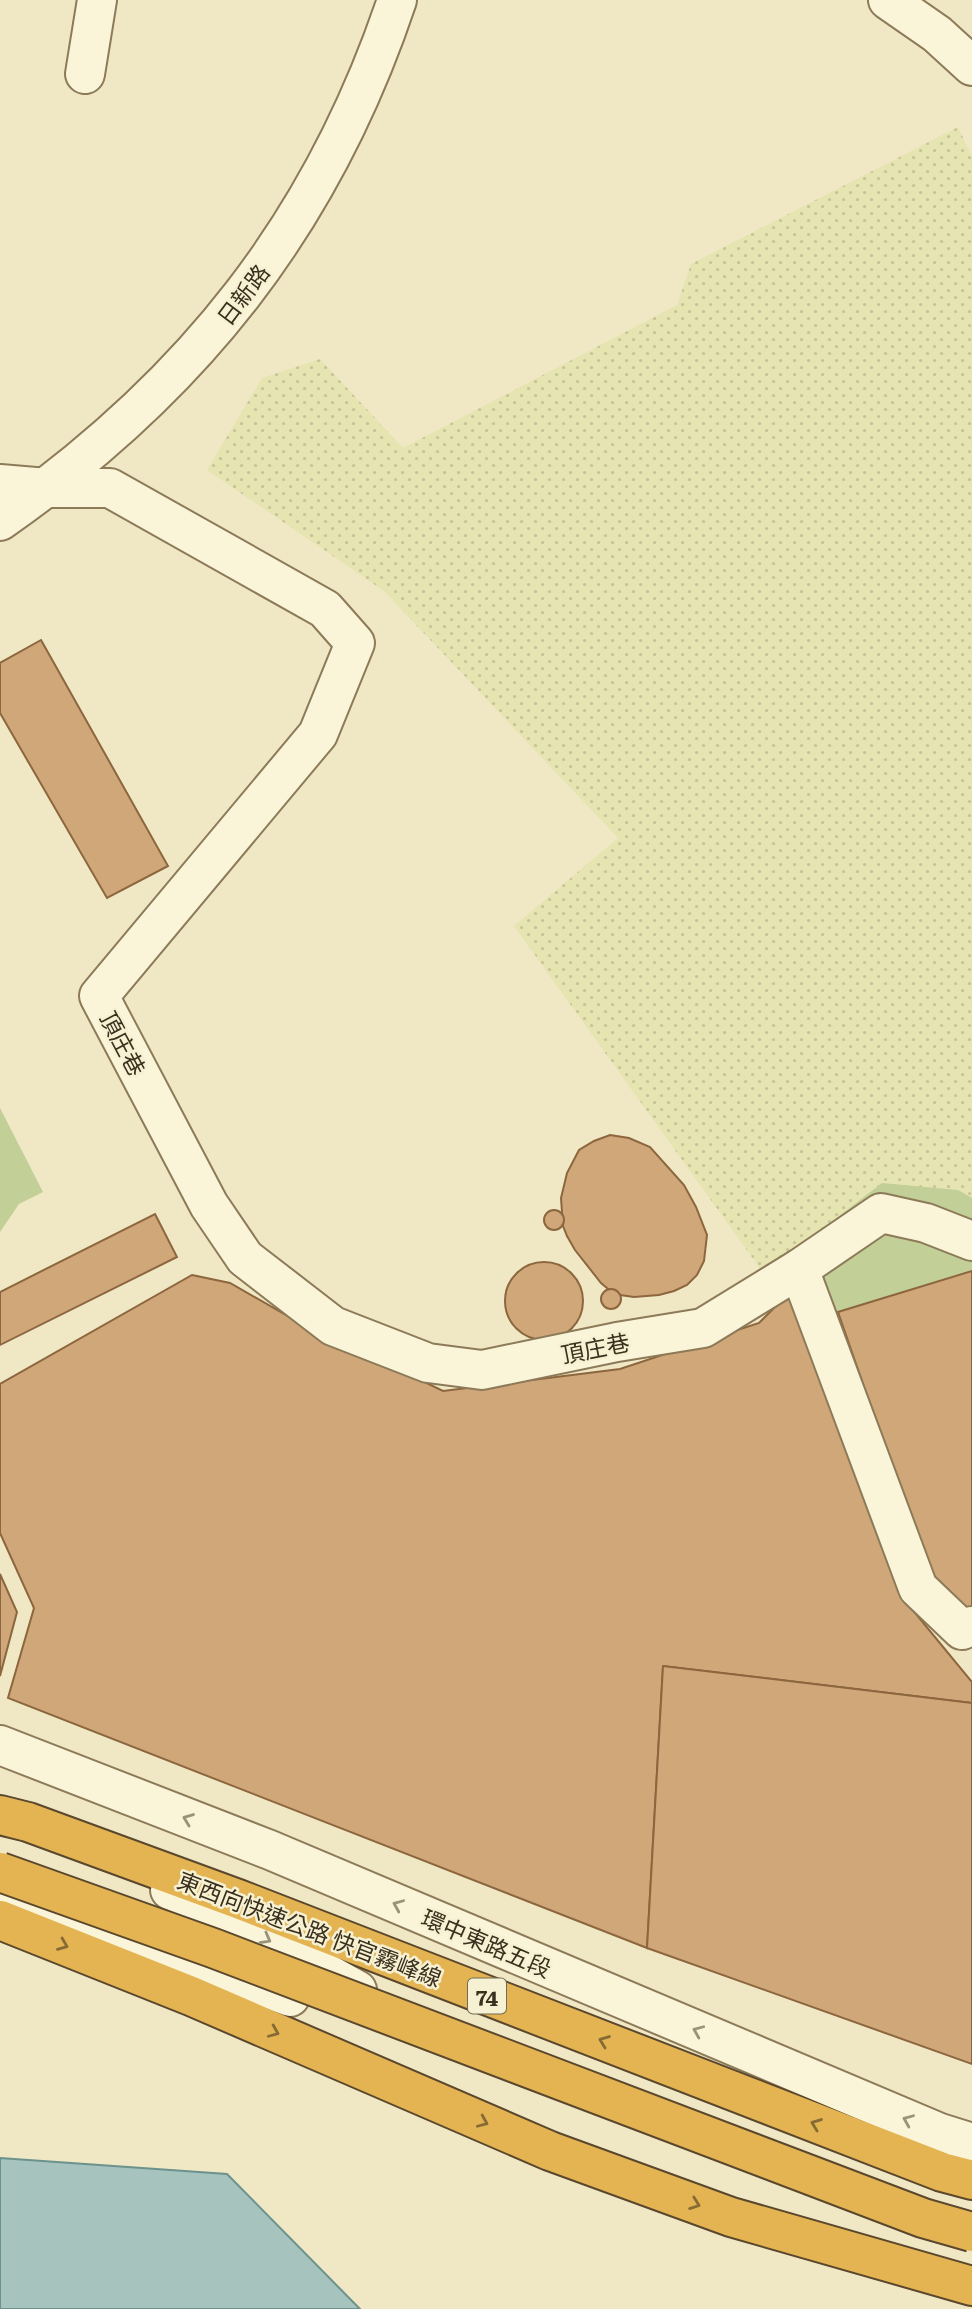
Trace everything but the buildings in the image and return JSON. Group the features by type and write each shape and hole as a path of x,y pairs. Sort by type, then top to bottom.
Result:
{"highway":[{"name":"東西向快速公路 快官霧峰線","path":"0,1815 28,1822 238,1899 942,2172 972,2180"},
{"name":"74","path":"0,1872 214,1948 923,2218 972,2232"},
{"path":"0,1920 191,1996 550,2151 731,2217 972,2286"}],"street":[{"path":"85,75 97,0"},
{"name":"日新路","path":"0,521 47,488 115,432 221,323 248,289 285,235 328,162 370,76 397,0"},
{"path":"888,0 937,34 972,66"},
{"name":"頂庄巷","path":"0,484 47,488 110,488 325,609 355,643 318,734 99,996 209,1205 245,1258 333,1326 428,1363 482,1370 617,1342 703,1328 799,1269 881,1213 926,1223 972,1241"},
{"path":"799,1269 918,1588 962,1630 972,1626"},
{"name":"環中東路五段","path":"0,1745 270,1850 940,2133 972,2143"},
{"path":"0,1829 61,1845 205,1905 507,2074"},
{"path":"0,1899 96,1927 507,2074 648,2132 972,2245"}],"shaded area":[{"path":"958,127 972,157 972,1200 764,1274 514,926 618,838 384,591 207,470 262,378 320,359 403,448 677,305 691,264"}],"green space":[{"path":"0,1108 43,1192 19,1204 0,1232"},
{"path":"882,1183 958,1190 972,1198 972,1647 764,1274"}],"water":[{"path":"0,2158 227,2174 360,2309 0,2309"}]}
